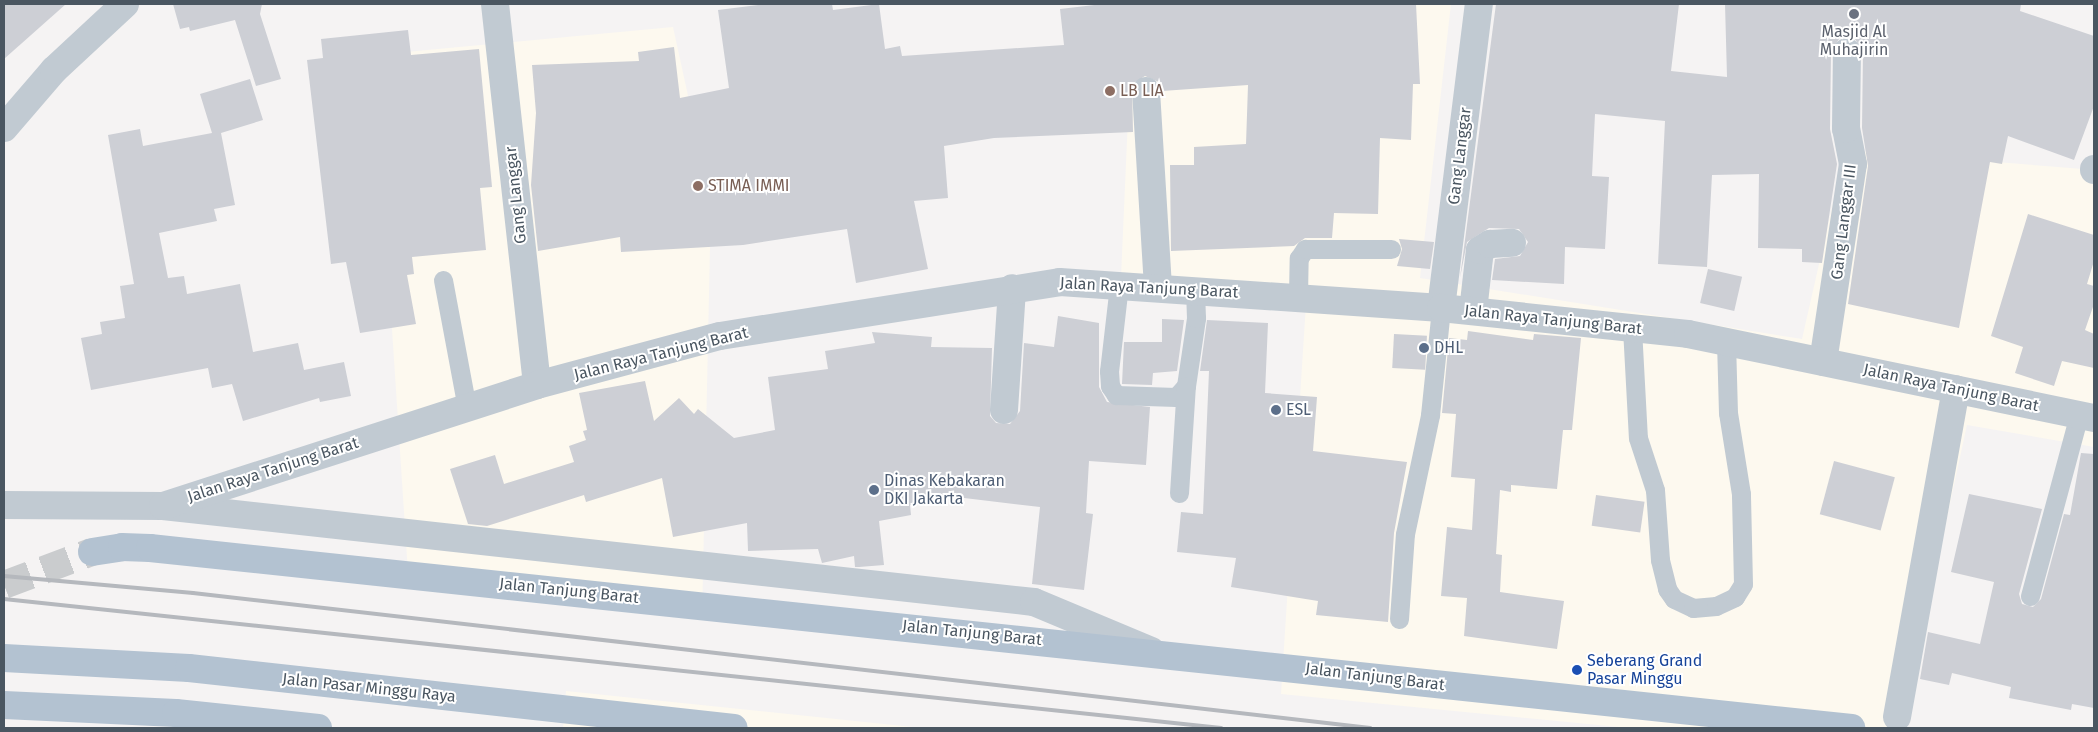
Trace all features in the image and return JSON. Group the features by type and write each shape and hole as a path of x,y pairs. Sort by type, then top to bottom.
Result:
{"main road":[{"name":"Jalan Tanjung Barat","path":"92,552 122,547 150,548 1152,651 1852,728"},
{"name":"Jalan Pasar Minggu Raya","path":"4,658 189,668 734,728"},
{"path":"4,705 176,713 318,728"}],"street":[{"path":"4,128 54,70 125,4"},
{"name":"Gang Langgar","path":"495,4 537,385"},
{"name":"Gang Langgar","path":"1441,308 1479,4"},
{"name":"Gang Langgar III","path":"1824,362 1853,164 1846,120 1847,52"},
{"path":"1146,91 1158,288"},
{"path":"1473,311 1480,250 1490,244 1512,243"},
{"name":"Jalan Raya Tanjung Barat","path":"163,506 537,385 720,336 1012,288 1060,282 1195,289 1441,308 1726,340 2087,416"},
{"path":"1004,410 1012,288"},
{"path":"1897,717 1956,389"},
{"name":"Jalan Raya Tanjung Barat","path":"4,505 163,506 1034,602 1152,651"}],"lane":[{"path":"1298,297 1299,258 1305,249 1392,249"},
{"path":"443,280 467,408"},
{"path":"1119,285 1109,371 1112,391 1176,397 1186,386"},
{"path":"1179,493 1186,386 1196,318 1195,289"},
{"path":"1399,619 1405,534 1430,415 1441,308"},
{"path":"1632,328 1638,438 1654,490 1660,560 1667,590 1693,608 1716,606 1735,597 1743,584 1741,494 1728,413 1726,340"},
{"path":"2030,596 2087,416"}],"shaded area":[{"path":"1133,4 1451,4 1420,278 1802,339 1845,150 2083,169 2094,179 2094,447 1967,425 1901,728 1629,728 1281,694 1307,288 1121,277"},
{"path":"673,27 711,201 702,620 409,588 374,55"},
{"path":"566,691 922,728 563,728"}],"building":[{"path":"4,4 66,4 4,59"},
{"path":"173,4 262,4 260,14 281,79 256,86 235,20 190,31 189,27 180,29"},
{"path":"767,4 832,4 833,10 879,4 885,49 900,46 902,56 1064,45 1060,9 1103,4 1416,4 1420,84 1413,84 1411,140 1380,138 1378,214 1334,213 1332,238 1305,238 1294,246 1171,251 1170,165 1194,165 1194,147 1246,144 1248,85 1162,91 1159,82 1145,76 1132,84 1133,132 994,138 944,146 948,198 914,201 928,269 856,283 847,229 743,245 621,252 620,237 538,251 531,185 536,113 532,65 639,61 638,52 674,47 680,98 729,88 718,10"},
{"path":"1496,4 1679,4 1671,71 1727,77 1725,4 2021,4 2020,11 2094,36 2094,106 2074,160 2008,136 2002,164 1990,162 1959,328 1848,304 1868,166 1862,128 1863,52 1855,39 1848,36 1839,39 1831,52 1830,129 1837,164 1822,263 1802,262 1802,249 1758,248 1759,174 1712,175 1707,267 1658,264 1665,121 1595,114 1592,176 1609,177 1605,249 1565,247 1564,284 1492,280 1495,259 1520,256 1528,242 1519,229 1489,228 1467,242 1460,278"},
{"path":"408,30 411,55 479,49 492,187 480,188 486,250 412,257 414,274 407,275 416,324 360,333 346,262 331,264 307,60 323,58 321,39"},
{"path":"250,79 263,120 221,133 235,205 214,209 217,221 159,233 168,278 184,276 187,294 240,284 253,352 298,343 304,370 344,362 351,396 320,402 319,398 243,421 232,384 212,388 208,368 91,390 81,338 102,334 100,322 125,318 120,286 134,284 108,135 140,129 143,146 212,133 200,94"},
{"path":"2028,214 2094,235 2094,261 2087,284 2094,286 2094,304 2085,330 2094,334 2094,368 2062,361 2054,386 2015,373 2023,347 1991,336"},
{"path":"1399,239 1434,242 1430,269 1397,266 1402,249"},
{"path":"1708,269 1742,277 1734,311 1700,303"},
{"path":"1058,316 1099,323 1099,387 1107,402 1150,407 1146,465 1089,461 1086,513 1093,514 1084,590 1032,584 1040,507 956,497 910,505 911,515 879,521 884,565 855,567 854,556 822,563 818,549 748,551 747,523 673,537 662,478 586,502 584,495 487,526 468,524 450,469 495,455 504,484 574,462 569,446 586,440 583,431 587,430 579,393 645,381 654,421 679,398 694,414 698,409 734,438 775,430 768,377 828,369 825,351 875,343 872,332 932,337 931,347 992,348 990,416 996,423 1010,424 1020,411 1024,343 1054,347"},
{"path":"1162,319 1184,320 1177,371 1153,373 1152,385 1122,384 1124,342 1162,342"},
{"path":"1207,320 1268,323 1265,393 1317,397 1313,451 1407,462 1394,533 1388,622 1316,615 1318,601 1231,587 1236,558 1177,552 1181,512 1203,514 1209,371 1200,371"},
{"path":"1468,331 1533,340 1534,334 1581,338 1572,430 1563,430 1557,489 1511,485 1511,492 1500,490 1496,554 1502,555 1500,592 1564,601 1557,649 1464,636 1467,598 1441,596 1447,527 1472,530 1475,479 1451,477 1456,414 1442,413 1449,338 1467,340"},
{"path":"1394,334 1427,336 1425,370 1392,368"},
{"path":"2081,453 2094,454 2094,708 2072,704 2071,710 2009,698 2011,687 1952,673 1949,685 1920,679 1928,632 1980,644 1994,582 1951,572 1969,494 2042,509 2019,594 2022,604 2033,607 2041,599 2064,514 2070,515"},
{"path":"1834,461 1895,477 1881,530 1820,514"},
{"path":"1596,495 1645,502 1640,533 1592,526"}],"tunnel":[{"path":"4,585 92,552"}],"railway":[{"path":"4,576 193,593 1370,728"},
{"path":"4,599 1221,728"}],"place":[{"name":"Masjid Al Muhajirin","path":"1854,14"},
{"name":"LB LIA","path":"1110,91"},
{"name":"STIMA IMMI","path":"698,186"},
{"name":"DHL","path":"1424,348"},
{"name":"ESL","path":"1276,410"},
{"name":"Dinas Kebakaran DKI Jakarta","path":"874,490"},
{"name":"Seberang Grand Pasar Minggu","path":"1577,670"}]}
